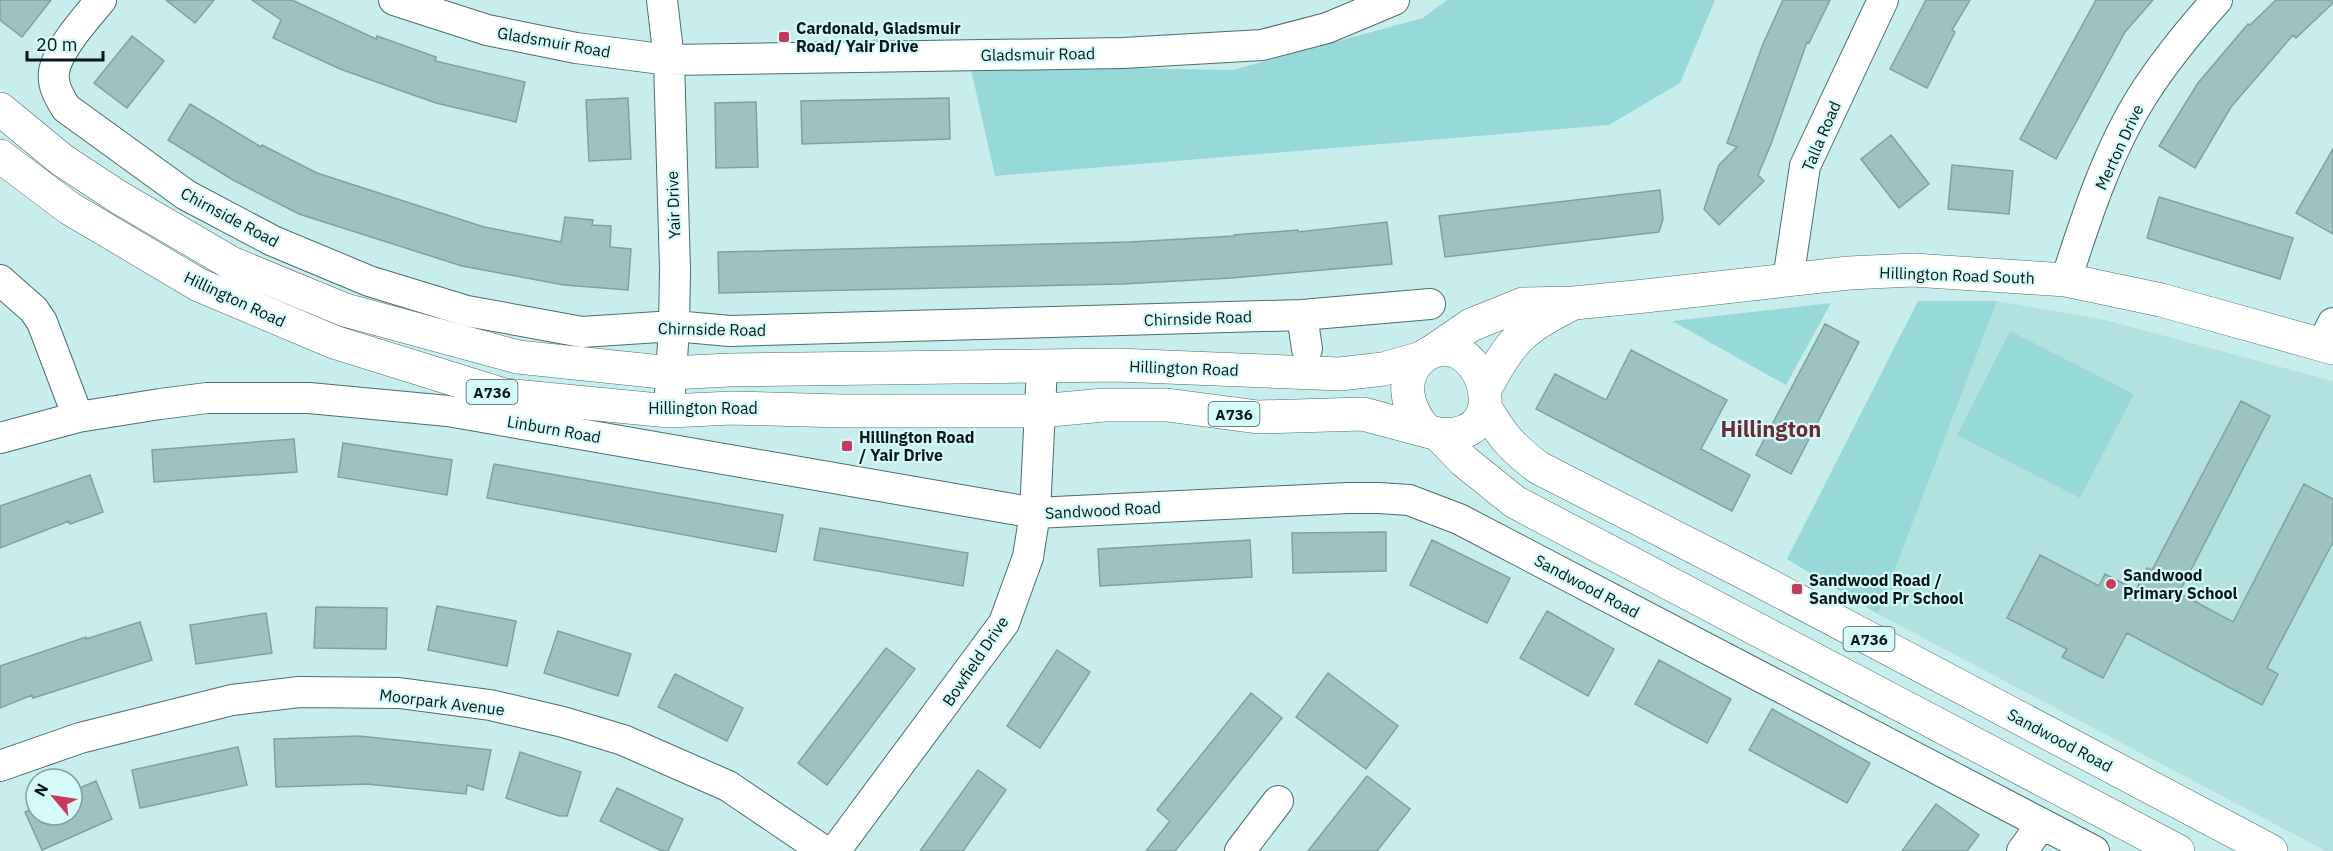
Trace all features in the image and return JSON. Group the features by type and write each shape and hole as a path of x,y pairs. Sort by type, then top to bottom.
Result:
{"main road":[{"name":"Hillington Road","path":"0,109 62,160 120,198 231,263 345,310 518,357 672,373 729,370 1117,365 1340,374 1383,369 1427,355"},
{"name":"Hillington Road","path":"0,156 69,208 199,285 334,342 504,395 669,411 732,408 842,411 1041,411 1104,405 1156,405 1258,417 1363,414 1432,432"},
{"name":"Hillington Road South","path":"1427,355 1471,325 1523,304 1574,303 1849,273 1913,270 2066,280 2329,338"},
{"name":"Hillington Road South","path":"1485,398 1502,358 1520,335 1555,312 1574,303"},
{"path":"1447,349 1460,353 1477,369 1485,398 1481,417 1471,427 1456,434 1432,432 1412,413 1407,394 1413,369 1427,355 1447,349"},
{"name":"Sandwood Road","path":"1485,398 1500,432 1516,451 1539,468 1765,584 2271,851"},
{"name":"A736","path":"1432,432 1515,502 2178,851"}],"street":[{"name":"Chirnside Road","path":"100,0 67,44 54,73 56,92 66,108 186,195 273,241 358,277 467,311 582,332 674,326 730,331 1302,315 1430,304"},
{"name":"Gladsmuir Road","path":"394,0 487,30 576,48 669,60 1123,53 1262,45 1327,28 1394,0"},
{"name":"Yair Drive","path":"662,0 669,60 674,326 669,411"},
{"name":"Talla Road","path":"1788,280 1805,166 1883,0"},
{"name":"Merton Drive","path":"2066,280 2117,143 2142,97 2193,27 2217,0"},
{"path":"0,280 34,310 42,322 78,417"},
{"path":"1302,315 1307,349"},
{"name":"Bowfield Drive","path":"836,851 1004,623 1028,557 1035,513 1042,367"},
{"name":"Linburn Road","path":"0,438 78,417 207,398 309,398 448,411 1035,513"},
{"name":"Sandwood Road","path":"1035,513 1348,498 1409,500 1459,519 2094,851"},
{"name":"Moorpark Avenue","path":"0,766 80,738 232,700 299,692 399,693 490,705 563,722 623,740 728,786 824,851"},
{"path":"1240,851 1278,801"},
{"path":"2022,851 2042,824"}],"shaded area":[{"path":"1447,0 1715,0 1680,83 1609,125 995,176 970,65 1233,70 1423,18"},
{"path":"1918,301 1997,301 1878,614 1787,559"},
{"name":"Sandwood Primary School","path":"1997,301 2105,320 2333,381 2333,851 2326,851 1878,614"},
{"path":"1831,303 1786,385 1672,321 1673,321"},
{"path":"2010,331 2134,394 2080,498 1957,435"}],"building":[{"path":"0,0 51,0 22,37 0,20"},
{"path":"166,0 214,0 195,23"},
{"path":"252,0 292,0 376,39 377,36 436,57 435,61 525,82 516,122 436,103 340,69 273,38 281,20"},
{"path":"1783,0 1830,0 1809,43 1807,42 1758,175 1764,181 1719,225 1704,209 1719,165 1737,147 1727,143 1763,44"},
{"path":"1926,0 1970,0 1952,30 1955,32 1927,88 1890,69"},
{"path":"2096,0 2153,0 2125,32 2056,159 2020,139"},
{"path":"2276,0 2333,0 2333,3 2296,38 2293,35 2231,107 2195,168 2159,146 2198,83 2248,24 2250,25"},
{"path":"132,36 164,61 127,108 94,83"},
{"path":"628,98 631,159 589,161 586,100"},
{"path":"949,98 950,139 802,144 801,101"},
{"path":"756,102 758,167 716,168 715,103"},
{"path":"190,104 261,147 262,145 317,173 484,227 561,242 565,217 593,220 592,225 611,226 610,247 631,249 628,290 564,285 462,266 299,214 233,180 168,140"},
{"path":"1891,135 1929,184 1899,208 1861,159"},
{"path":"2333,149 2333,234 2296,213"},
{"path":"1952,165 2013,171 2009,214 1948,209"},
{"path":"1660,190 1663,219 1659,232 1445,257 1439,216"},
{"path":"2159,197 2293,238 2280,279 2147,238"},
{"path":"1387,222 1392,264 1231,278 1122,284 719,293 718,252 1130,242 1298,230 1298,232"},
{"path":"1825,324 1859,342 1791,474 1756,455"},
{"path":"1631,350 1727,400 1701,449 1750,475 1732,511 1536,409 1555,374 1606,400"},
{"path":"2241,401 2270,416 2179,593 2233,622 2304,484 2333,499 2333,542 2267,668 2278,674 2262,705 2127,633 2103,678 2062,657 2067,649 2007,618 2040,555 2099,586 2105,574 2136,590 2147,568 2152,570"},
{"path":"294,439 297,472 154,482 152,450"},
{"path":"343,443 452,460 447,495 338,477"},
{"path":"494,464 783,515 776,552 487,498"},
{"path":"90,475 103,512 70,524 69,521 0,548 0,506"},
{"path":"820,528 968,553 963,586 814,560"},
{"path":"1386,532 1386,571 1293,573 1292,533"},
{"path":"1250,540 1252,577 1100,586 1098,549"},
{"path":"1432,540 1510,578 1487,623 1410,585"},
{"path":"437,606 516,621 507,666 428,650"},
{"path":"316,607 387,608 386,649 314,648"},
{"path":"1547,611 1614,649 1588,696 1520,658"},
{"path":"266,613 272,653 196,664 190,625"},
{"path":"140,622 152,660 33,698 32,695 0,708 0,666 86,637 86,639"},
{"path":"558,631 631,654 618,696 544,673"},
{"path":"886,648 915,669 827,785 798,763"},
{"path":"1057,650 1090,672 1040,748 1007,726"},
{"path":"1659,660 1731,699 1707,743 1635,704"},
{"path":"1328,673 1398,726 1366,769 1296,717"},
{"path":"675,674 743,708 727,741 658,707"},
{"path":"1251,693 1282,718 1175,851 1146,851 1170,821 1157,810"},
{"path":"1772,709 1870,763 1847,803 1749,750"},
{"path":"359,736 491,750 483,790 467,785 466,794 367,784 276,787 274,739"},
{"path":"238,747 247,785 140,808 132,770"},
{"path":"520,752 581,772 567,816 559,816 506,798"},
{"path":"978,770 1006,790 963,851 920,851"},
{"path":"1367,776 1410,809 1377,851 1308,851"},
{"path":"96,781 112,819 42,850 32,827 84,827 84,786"},
{"path":"617,788 683,819 668,851 662,851 600,821"},
{"path":"1936,804 1979,835 1967,851 1902,851"}],"place":[{"name":"Cardonald, Gladsmuir Road/ Yair Drive","path":"784,37"},
{"name":"Hillington Road / Yair Drive","path":"847,446"},
{"name":"Sandwood Primary School","path":"2111,584"},
{"name":"Sandwood Road / Sandwood Pr School","path":"1797,589"}],"district":[{"name":"Hillington","path":"1771,428"}]}
